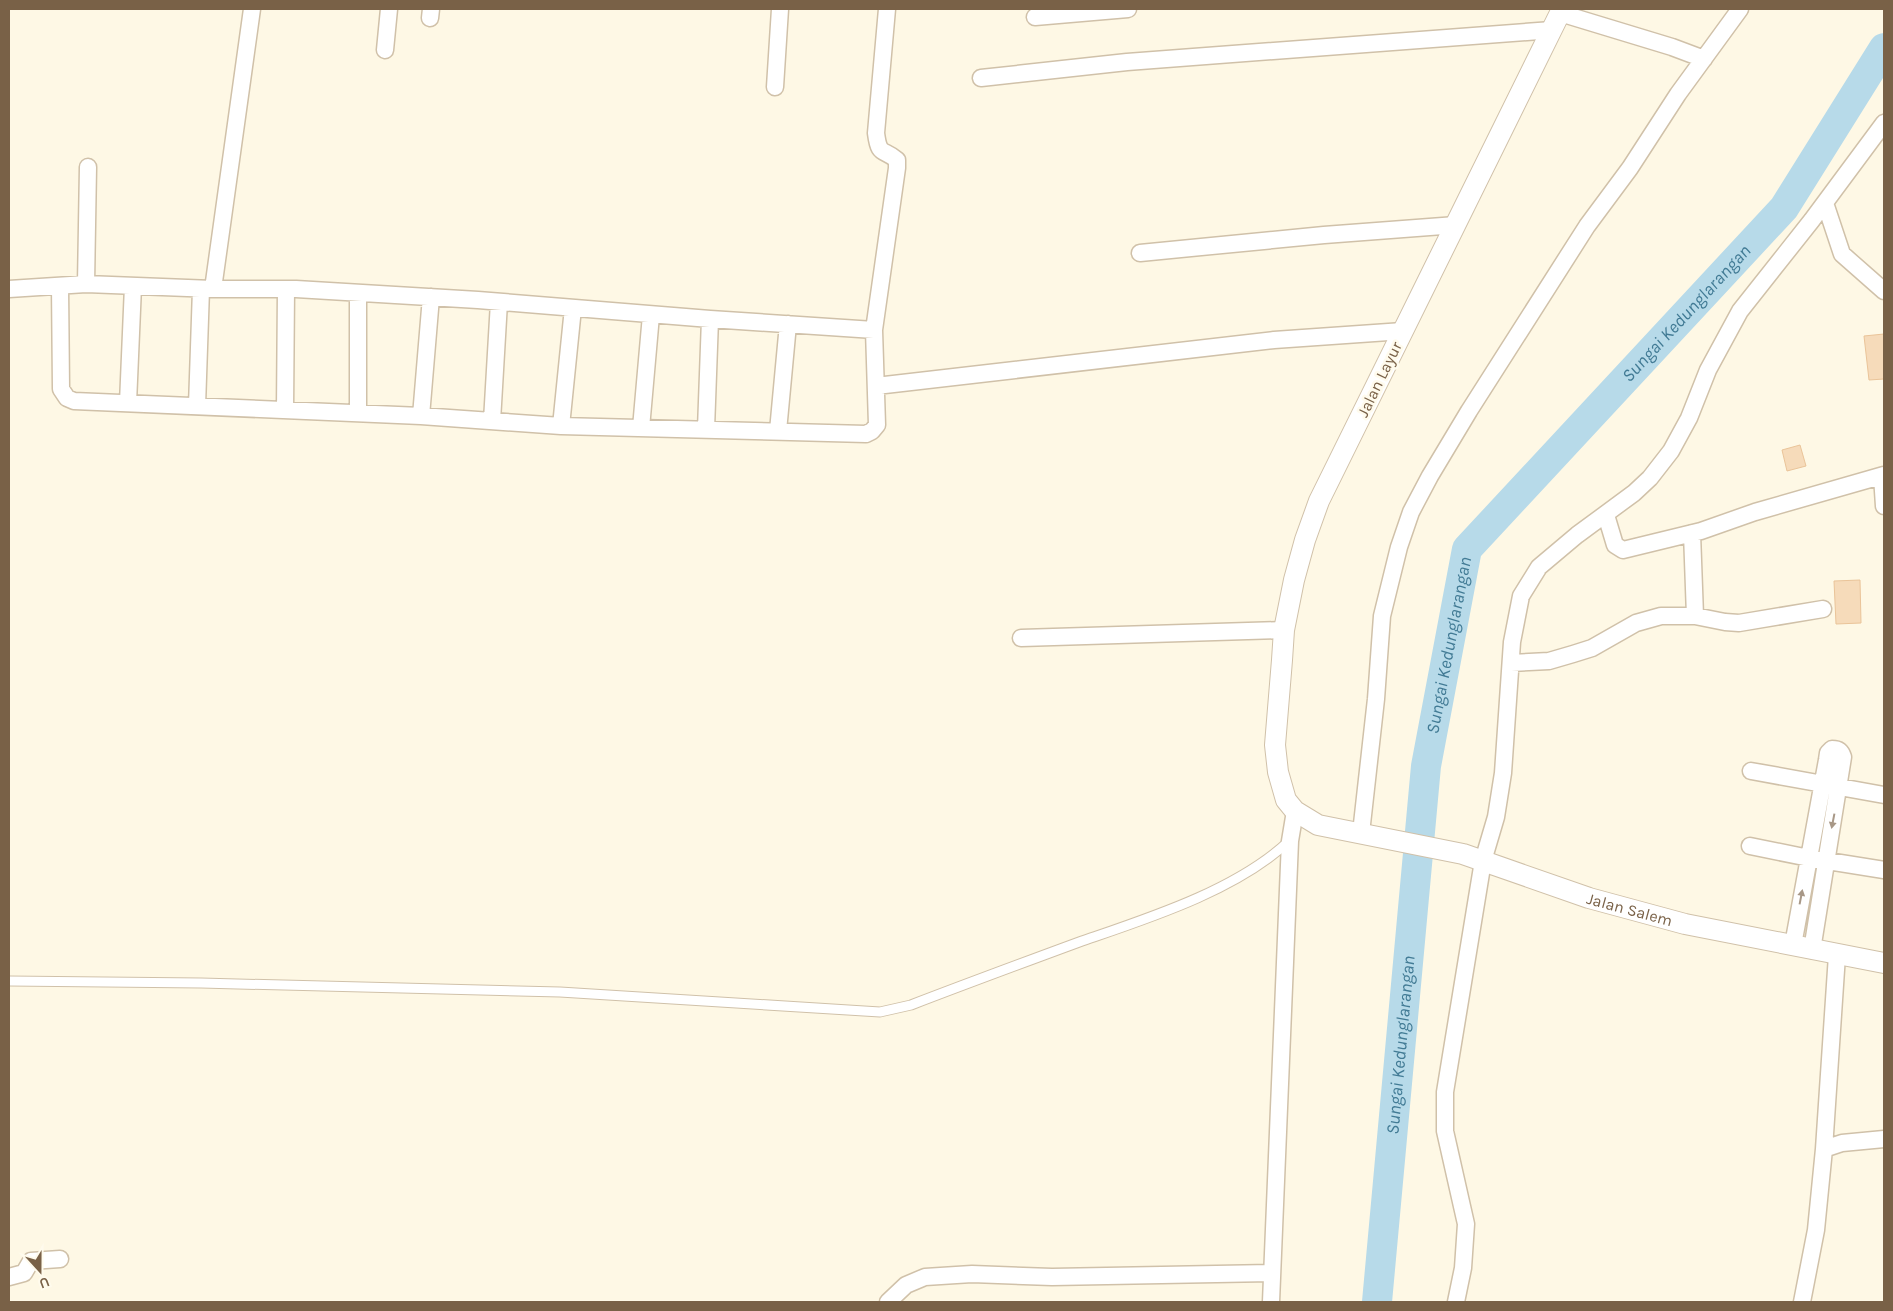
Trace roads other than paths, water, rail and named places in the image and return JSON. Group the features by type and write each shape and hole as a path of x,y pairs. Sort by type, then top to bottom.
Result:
{"street":[{"path":"201,407 207,289 252,9"},
{"path":"385,50 389,9"},
{"path":"775,87 780,9"},
{"path":"60,286 60,384 62,394 74,401 421,416 561,426 866,434 877,425 874,330 897,168 897,160 893,156 883,153 878,144 876,133 887,9"},
{"path":"1035,17 1128,9"},
{"path":"1370,835 1382,616 1399,547 1411,512 1464,419 1587,226 1630,168 1678,94 1740,9"},
{"path":"981,78 1558,17 1672,47 1704,59"},
{"name":"Jalan Layur","path":"1295,811 1286,800 1278,772 1275,745 1284,630 1294,580 1305,540 1319,501 1558,17"},
{"path":"1456,1302 1464,1268 1466,1224 1445,1131 1445,1092 1482,861 1496,817 1501,782 1512,642 1521,596 1540,567 1577,535 1650,478 1671,451 1689,418 1708,370 1740,311 1825,203 1884,123"},
{"path":"86,284 88,167"},
{"path":"1825,203 1842,254 1884,291"},
{"path":"1140,253 1324,235 1456,225"},
{"path":"9,289 86,284 207,289 286,289 431,297 651,315 874,330"},
{"path":"128,403 133,286"},
{"path":"285,410 286,289"},
{"path":"358,293 358,413"},
{"path":"421,416 431,297"},
{"path":"492,421 499,302"},
{"path":"561,426 572,308"},
{"path":"641,428 651,315"},
{"path":"706,429 710,319"},
{"path":"778,432 788,324"},
{"path":"876,386 1274,340 1403,331"},
{"path":"1606,514 1616,545 1623,550 1692,533 1755,512 1883,476 1884,506"},
{"path":"1692,533 1695,616"},
{"path":"1511,662 1549,661 1592,648 1636,623 1661,616 1695,616 1739,623 1822,610"},
{"path":"1021,638 1284,630"},
{"path":"1832,749 1837,749 1843,757 1839,787 1825,861 1802,948 1809,858 1822,784 1828,753 1832,749"},
{"path":"1751,772 1884,795"},
{"path":"1270,1302 1290,841 1295,811"},
{"name":"Jalan Salem","path":"1295,811 1318,824 1463,854 1599,901 1685,924 1884,963"},
{"path":"1750,846 1825,861 1884,870"},
{"path":"1802,1302 1816,1230 1824,1149 1837,954"},
{"path":"1824,1149 1842,1143 1884,1139"},
{"path":"9,1277 24,1274 31,1261 60,1259"},
{"path":"888,1302 906,1285 924,1277 990,1274 1052,1278 1271,1273"}],"lane":[{"path":"9,981 201,983 560,992 880,1012 911,1005 1168,911 1257,867 1276,854 1290,841"}],"waterway":[{"name":"Sungai Kedunglarangan","path":"1377,1302 1426,766 1467,549 1784,208 1884,48"}]}
